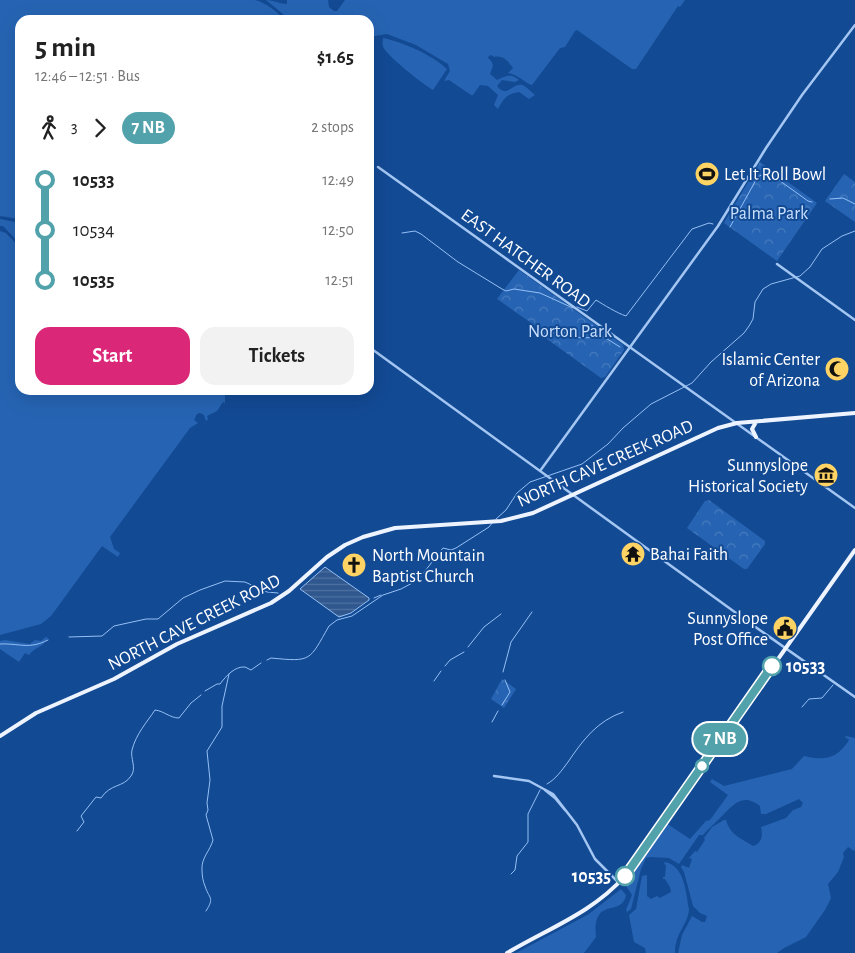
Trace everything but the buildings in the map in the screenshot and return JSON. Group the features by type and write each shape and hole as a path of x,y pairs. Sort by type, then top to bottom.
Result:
{"main road":[{"name":"NORTH CAVE CREEK ROAD","path":"0,736 36,714 114,679 177,644 271,603 291,590 327,557 357,539 396,528 514,519 533,513 705,433 738,423 855,413"},
{"path":"756,422 752,431 756,437"},
{"path":"508,953 602,899 632,867 689,782 855,550"}],"street":[{"path":"540,471 720,223 757,161 801,97 855,25"},
{"name":"EAST HATCHER ROAD","path":"378,167 855,508"},
{"path":"777,264 855,320"},
{"path":"374,351 855,697"},
{"path":"496,776 525,780 553,794 580,829 595,859 619,882"}],"green space":[{"path":"0,0 255,0 271,8 279,15 15,15 15,218 0,216"},
{"path":"266,0 287,4 287,0 328,0 329,7 337,11 345,0 685,0 680,7 678,6 636,69 632,69 577,30 565,47 560,48 532,85 516,75 508,73 513,68 505,59 489,56 488,58 493,65 490,74 497,80 511,76 519,80 515,82 502,80 497,86 501,90 507,91 515,86 522,85 535,95 529,99 519,92 509,95 498,109 494,105 498,95 488,86 480,85 471,95 449,80 444,81 450,71 448,64 416,45 387,34 374,36 374,15 284,15"},
{"path":"383,38 417,50 447,69 433,90 390,56 383,46"},
{"name":"Palma Park","path":"760,162 817,203 777,261 724,223"},
{"path":"844,174 855,182 855,222 825,201"},
{"path":"0,219 15,222 15,239 3,226 0,226"},
{"path":"0,231 6,233 15,243 15,395 225,395 225,403 223,402 217,411 207,416 208,419 206,421 204,415 197,414 194,420 198,423 190,428 110,537 114,549 120,553 118,557 102,546 51,616 41,624 0,635"},
{"name":"Norton Park","path":"519,270 623,345 624,350 605,377 601,378 540,334 540,329 497,299"},
{"path":"709,500 765,541 765,544 747,569 744,569 687,528 705,501"},
{"path":"46,637 48,638 44,644 33,650 29,655 25,653 19,662 0,649 0,641 30,644 35,640 41,641"},
{"path":"502,679 516,689 504,708 491,699"},
{"path":"846,736 855,738 855,850 848,847 843,853 844,857 838,872 828,884 831,898 806,937 777,953 678,953 682,935 692,916 705,922 707,916 700,913 693,906 682,865 689,868 692,859 689,858 695,851 697,852 712,827 724,820 726,820 736,836 753,846 756,845 761,839 761,827 786,818 793,810 801,807 803,803 799,799 766,814 761,814 760,806 754,802 743,800 729,809 703,835 699,835 679,864 669,858 646,858 641,869 631,909 627,912 626,910 632,895 626,886 626,881 666,823 690,839 706,821 710,820 728,795 710,782 712,779 724,786 792,769 804,756 830,757 840,751 849,740"},
{"path":"665,862 672,865 681,874 689,910 688,916 677,940 675,953 646,953 645,948 634,942 629,915 636,909 642,876 647,875 647,896 651,899 657,896 660,898 671,892 670,887 665,879 663,879 665,877"},
{"path":"621,889 626,895 623,902 603,911 598,916 596,937 584,953 516,953 589,914"}],"shaded area":[{"path":"325,567 369,598 369,600 351,613 339,617 300,589"}],"waterway":[{"path":"730,227 757,178 764,173 769,173 812,202"},
{"path":"749,176 756,181"},
{"path":"830,199 843,198 855,204"},
{"path":"577,307 587,311 596,300 626,316 692,229 709,223 713,224"},
{"path":"402,233 415,231 421,234 458,262 506,291 514,289 540,293 573,308"},
{"path":"496,519 506,510 517,493 530,482 582,464 608,444 651,404 692,383 711,362 744,333 753,319 755,302 763,289 771,284 800,276 810,267 822,249 842,236 855,231"},
{"path":"592,325 594,336"},
{"path":"543,334 562,332 581,338 604,337 620,347"},
{"path":"267,660 271,658 295,660 308,657 313,653 329,626 337,620 352,616 383,595 401,589 418,580 443,548 451,550 456,548 489,527 493,522"},
{"path":"69,637 102,636 114,626 146,619 158,619 183,598 225,581 245,582 267,592 278,593"},
{"path":"374,598 381,595"},
{"path":"503,672 511,642 532,612"},
{"path":"468,647 484,627 501,614"},
{"path":"0,644 35,645 48,640"},
{"path":"445,666 450,660 464,652"},
{"path":"205,691 220,684 234,670 241,667 251,670 261,663"},
{"path":"434,681 441,671"},
{"path":"206,911 211,900 203,880 202,866 213,840 206,815 210,780 207,751 222,727 222,706 229,674"},
{"path":"502,705 510,692 505,680"},
{"path":"802,707 809,699 822,698 833,685"},
{"path":"77,831 84,822 81,816 96,797 101,798 109,790 128,780 133,773 132,753 134,744 155,710 179,718 191,703 201,695"},
{"path":"492,722 498,711"},
{"path":"547,784 559,774 591,732 623,712"},
{"path":"511,874 515,870 517,856 528,842 528,814 540,790"}],"bus line":[{"path":"625,876 772,666"}],"place":[{"name":"Let It Roll Bowl","path":"707,174"},
{"name":"Islamic Center of Arizona","path":"837,369"},
{"name":"Sunnyslope Historical Society","path":"826,475"},
{"name":"Bahai Faith","path":"633,554"},
{"name":"North Mountain Baptist Church","path":"354,565"},
{"name":"Sunnyslope Post Office","path":"785,628"},
{"name":"10533","path":"772,666"},
{"name":"10535","path":"625,876"}]}
